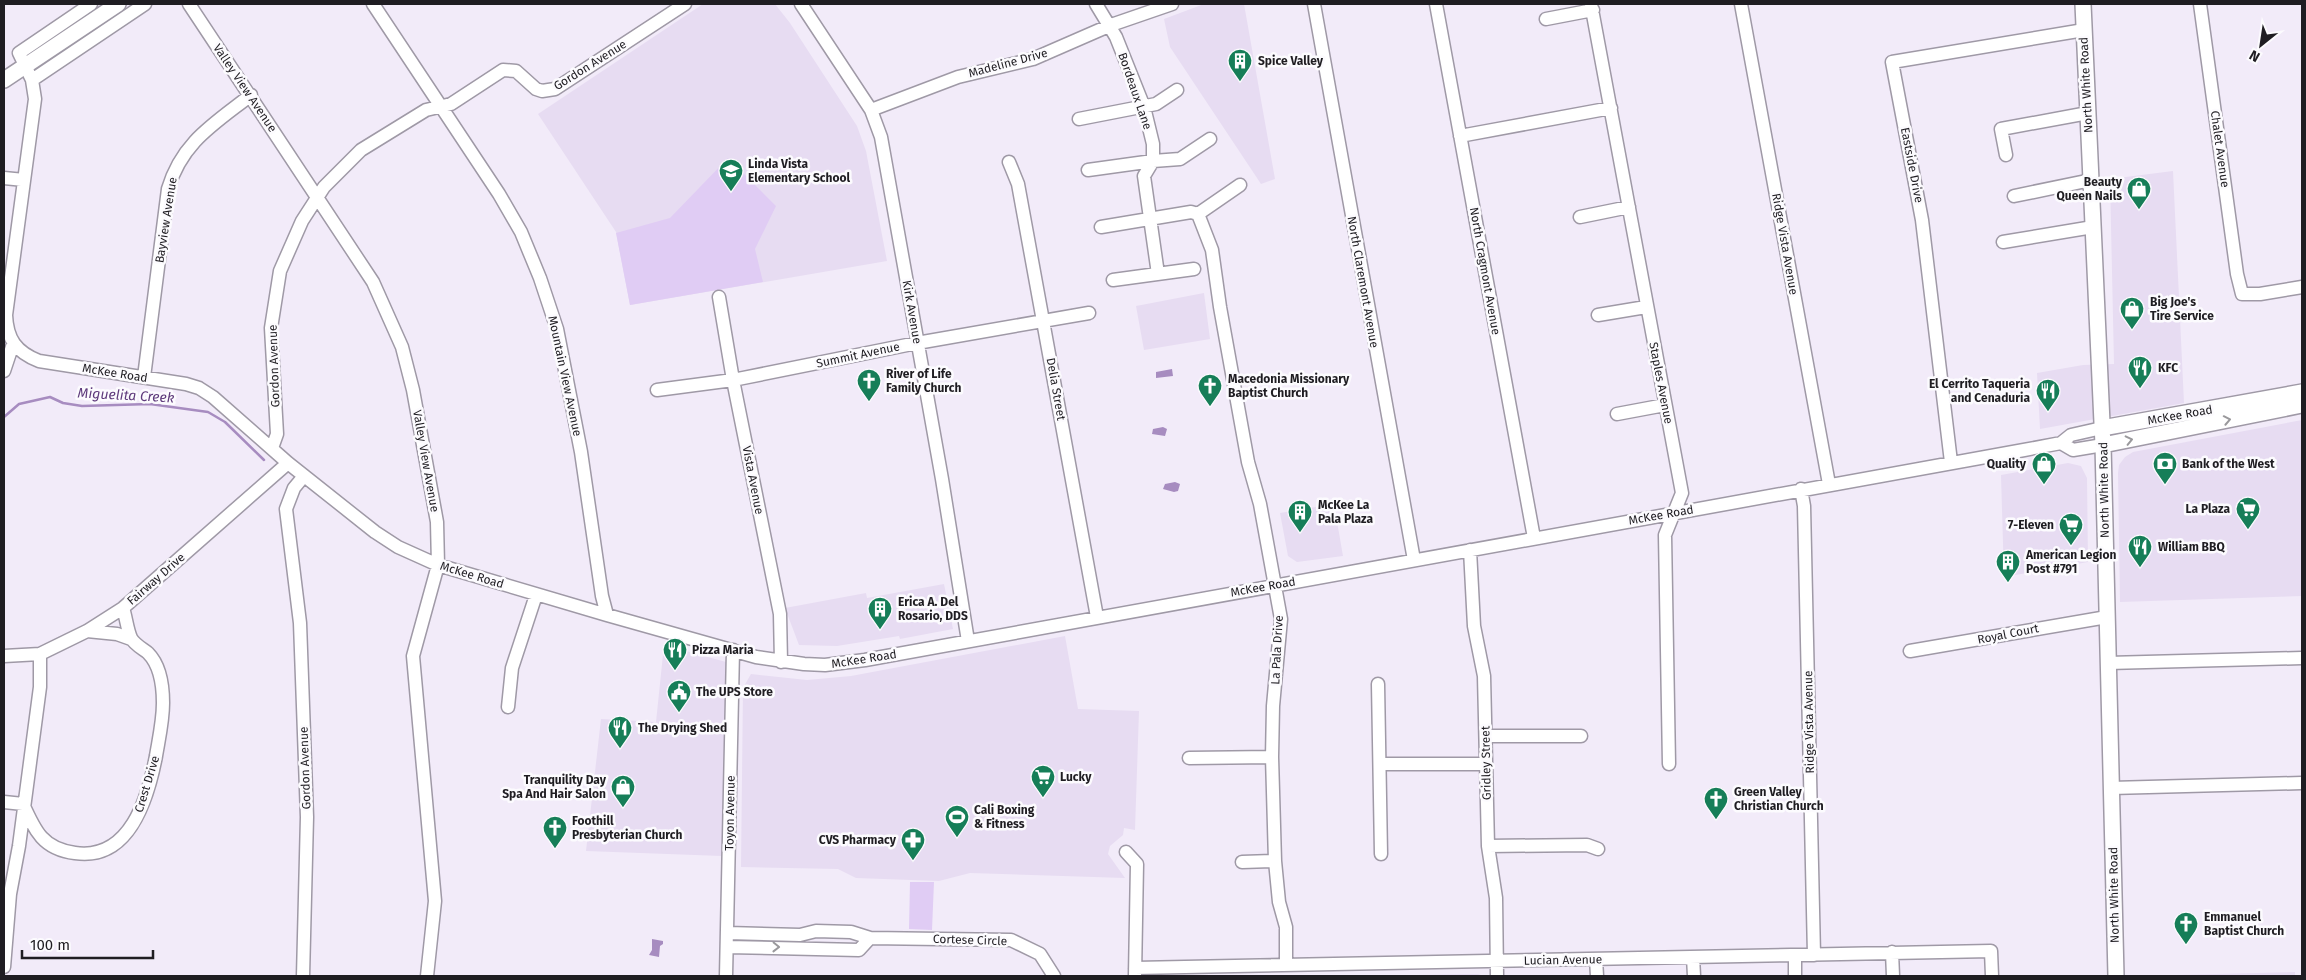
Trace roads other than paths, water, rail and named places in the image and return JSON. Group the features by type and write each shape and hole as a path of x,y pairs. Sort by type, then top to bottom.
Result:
{"main road":[{"path":"4,80 28,73 118,4"},
{"name":"North White Road","path":"2083,4 2103,445 2116,976"},
{"name":"McKee Road","path":"2102,428 2302,392"},
{"name":"McKee Road","path":"2103,445 2302,405"}],"street":[{"path":"4,370 18,348 7,326 8,276 24,180 34,99 28,73 19,53 91,4"},
{"path":"28,73 145,4"},
{"name":"Valley View Avenue","path":"189,4 373,282 402,347 413,390 437,522 438,565 413,656 435,901 427,976"},
{"name":"Mountain View Avenue","path":"373,4 499,194 521,232 549,304 557,329 581,452 602,596 607,616"},
{"name":"Gordon Avenue","path":"272,448 277,434 271,328 280,271 312,202 335,174 361,150 426,110 451,104 503,70 516,71 536,89 549,91 555,89 685,4"},
{"name":"Kirk Avenue","path":"801,4 871,110 881,137 942,479 968,641"},
{"name":"Bordeaux Lane","path":"1096,4 1110,25 1144,107 1153,144 1153,161 1144,176 1148,219 1158,274"},
{"name":"Madeline Drive","path":"871,110 958,77 1033,58 1110,25 1172,4"},
{"name":"North Claremont Avenue","path":"1314,4 1414,560"},
{"name":"North Cragmont Avenue","path":"1436,4 1534,538"},
{"name":"Ridge Vista Avenue","path":"1741,4 1829,484"},
{"name":"Chalet Avenue","path":"2200,4 2236,274 2242,294 2260,294 2302,287"},
{"path":"1546,19 1592,7"},
{"name":"Staples Avenue","path":"1592,7 1612,108 1646,307 1682,493 1672,513 1665,535 1669,764"},
{"name":"Eastside Drive","path":"1951,462 1922,220 1892,62 2084,30"},
{"path":"1079,119 1156,104 1177,90"},
{"name":"Bayview Avenue","path":"144,377 168,188 173,172 181,157 196,137 251,95"},
{"path":"1460,136 1612,108"},
{"path":"2006,155 2001,129 2088,113"},
{"path":"1088,170 1180,159 1210,139"},
{"name":"Delia Street","path":"1009,162 1018,184 1097,617"},
{"path":"4,178 24,180"},
{"path":"2014,196 2091,180"},
{"path":"1101,227 1191,212 1198,214 1240,185"},
{"path":"1580,217 1629,207"},
{"name":"La Pala Drive","path":"1198,214 1212,250 1220,307 1246,452 1260,504 1281,619 1273,706 1272,757 1275,861 1279,902 1286,927 1286,965"},
{"path":"2003,242 2093,227"},
{"path":"1113,280 1194,269"},
{"name":"Vista Avenue","path":"719,298 733,380 780,614 781,662"},
{"path":"1598,315 1646,307"},
{"name":"Summit Avenue","path":"657,390 733,380 917,343 1089,313"},
{"name":"McKee Road","path":"18,348 39,361 186,384 199,388 213,397 288,463 375,532 398,547 438,565 607,616 733,650 781,662 825,665 865,660 2061,443 2071,435 2102,428"},
{"path":"1616,414 1665,405"},
{"name":"McKee Road","path":"2061,443 2073,450 2103,445"},
{"name":"Fairway Drive","path":"4,656 40,654 87,631 123,608 288,463"},
{"name":"Gordon Avenue","path":"303,976 307,818 300,622 286,509 294,488 304,476"},
{"name":"Ridge Vista Avenue","path":"1801,490 1804,506 1814,955"},
{"name":"Gridley Street","path":"1470,550 1474,626 1484,676 1488,846 1496,898 1497,976"},
{"path":"508,707 507,696 512,668 536,594"},
{"path":"123,608 131,639"},
{"name":"Royal Court","path":"1910,651 2107,617"},
{"name":"Crest Drive","path":"23,804 36,832 49,844 63,851 91,854 105,850 125,836 134,824 144,801 154,766 162,725 162,682 158,668 151,656 131,639 108,632 87,631"},
{"name":"Toyon Avenue","path":"726,976 733,650"},
{"path":"4,967 10,894 40,687 40,654"},
{"path":"2108,663 2302,658"},
{"path":"1378,684 1381,854"},
{"path":"1486,736 1581,736"},
{"path":"1189,758 1272,757"},
{"path":"1380,764 1485,764"},
{"path":"2111,788 2302,783"},
{"path":"4,802 23,804"},
{"path":"1488,846 1587,845 1598,849"},
{"path":"1126,852 1137,864 1135,972"},
{"path":"1242,862 1275,861"},
{"name":"Cortese Circle","path":"728,933 800,935 816,931 851,932 870,938 1011,940 1040,954 1054,976"},
{"path":"727,947 858,950 870,938"},
{"name":"Lucian Avenue","path":"1135,972 1286,965 1991,951 1992,976"},
{"path":"1892,952 1893,976"},
{"path":"1795,955 1795,976"},
{"path":"1694,957 1694,976"},
{"path":"1596,959 1597,976"}],"waterway":[{"name":"Miguelita Creek","path":"4,417 19,404 50,397 63,403 82,406 150,404 208,412 225,422 264,460"}],"place":[{"name":"Spice Valley","path":"1240,82"},
{"name":"Linda Vista Elementary School","path":"731,192"},
{"name":"Beauty Queen Nails","path":"2139,210"},
{"name":"Big Joe's Tire Service","path":"2132,330"},
{"name":"KFC","path":"2140,389"},
{"name":"River of Life Family Church","path":"869,402"},
{"name":"Macedonia Missionary Baptist Church","path":"1210,407"},
{"name":"El Cerrito Taqueria and Cenaduria","path":"2048,412"},
{"name":"Quality","path":"2044,485"},
{"name":"Bank of the West","path":"2165,485"},
{"name":"La Plaza","path":"2248,530"},
{"name":"McKee La Pala Plaza","path":"1300,533"},
{"name":"7-Eleven","path":"2071,546"},
{"name":"William BBQ","path":"2140,568"},
{"name":"American Legion Post #791","path":"2008,583"},
{"name":"Erica A. Del Rosario, DDS","path":"880,630"},
{"name":"Pizza Maria","path":"675,671"},
{"name":"The UPS Store","path":"679,713"},
{"name":"The Drying Shed","path":"620,749"},
{"name":"Lucky","path":"1043,798"},
{"name":"Tranquility Day Spa And Hair Salon","path":"623,808"},
{"name":"Green Valley Christian Church","path":"1716,820"},
{"name":"Cali Boxing & Fitness","path":"957,838"},
{"name":"Foothill Presbyterian Church","path":"555,849"},
{"name":"CVS Pharmacy","path":"913,861"},
{"name":"Emmanuel Baptist Church","path":"2186,945"}]}
